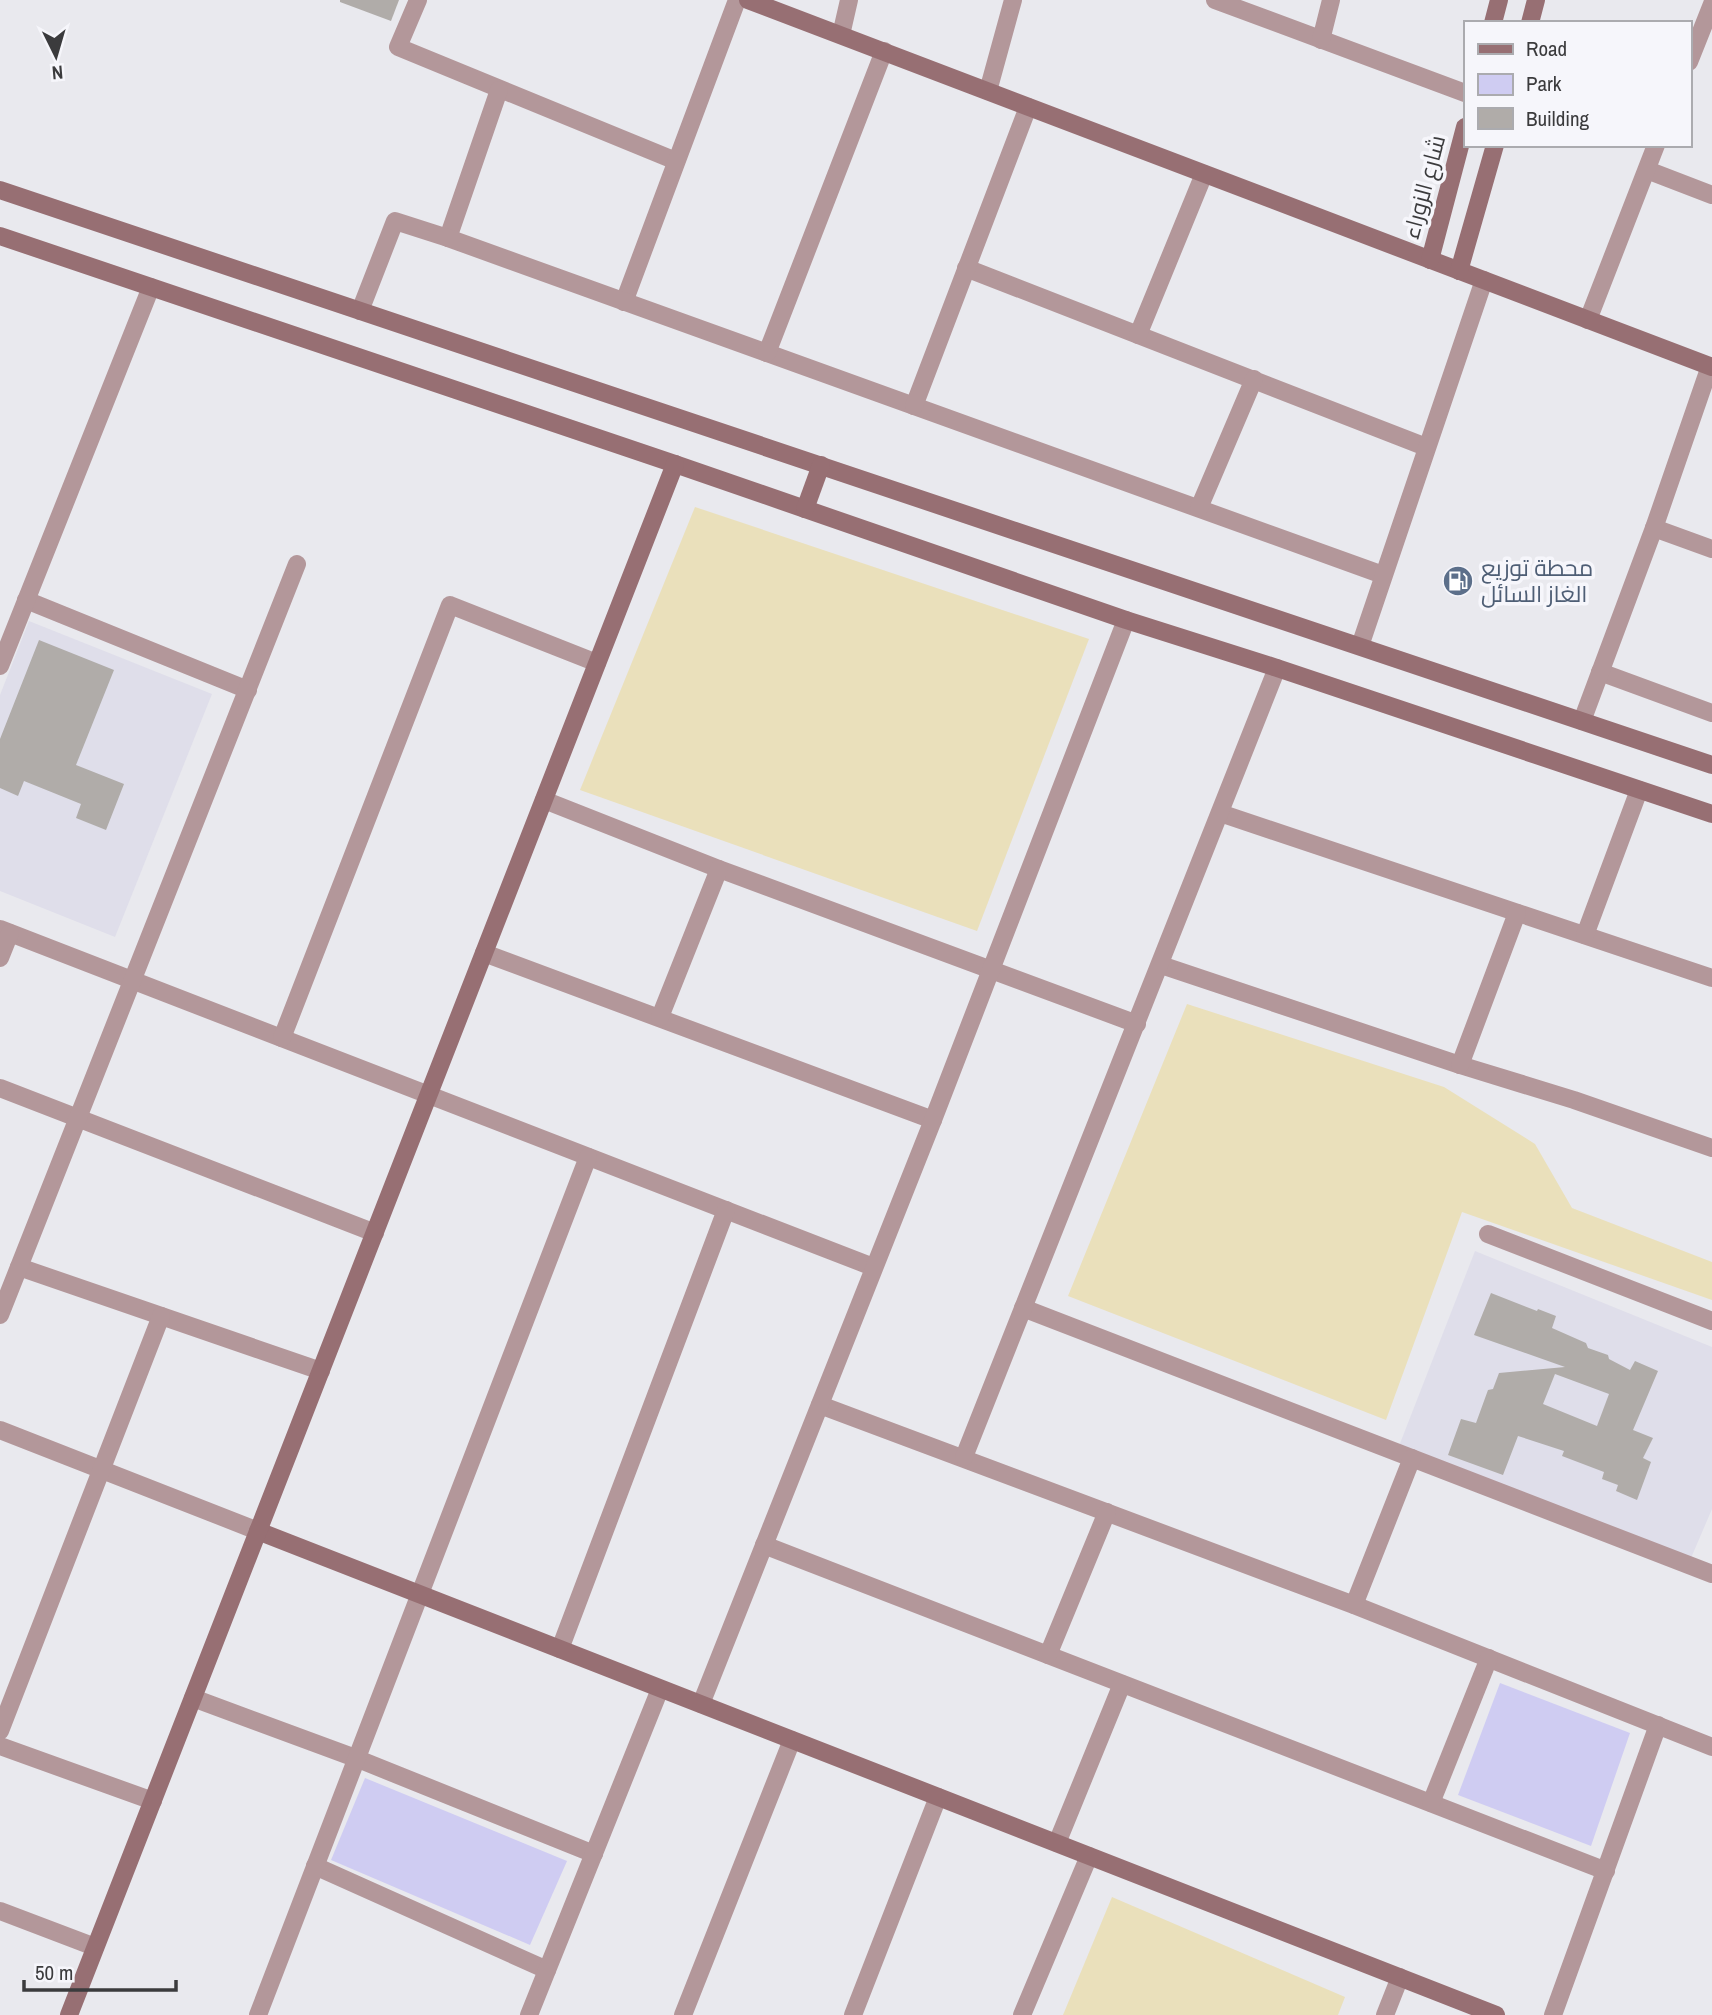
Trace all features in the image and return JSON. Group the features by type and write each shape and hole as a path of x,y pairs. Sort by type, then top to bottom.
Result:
{"street":[{"path":"418,0 398,47 676,161"},
{"path":"624,302 737,0"},
{"path":"748,0 1711,367 1582,721"},
{"path":"841,35 849,0"},
{"path":"988,91 1013,0"},
{"path":"1215,0 1464,93"},
{"path":"1321,40 1331,0"},
{"path":"1494,21 1499,0"},
{"path":"1531,21 1536,0"},
{"path":"1691,58 1708,27 1712,4"},
{"path":"767,353 884,51"},
{"path":"448,238 499,90"},
{"path":"914,406 1028,107"},
{"name":"شارع الزوراء","path":"1430,260 1464,131"},
{"path":"1459,271 1494,147"},
{"path":"1588,320 1655,147"},
{"path":"1647,170 1712,194"},
{"path":"1138,335 1204,174"},
{"path":"0,190 1712,765"},
{"path":"360,311 394,221 448,238 1383,575"},
{"path":"0,236 1126,620 1277,667 1712,814"},
{"path":"967,268 1426,447"},
{"path":"1360,646 1483,280"},
{"path":"0,666 151,287"},
{"path":"1199,508 1254,379"},
{"path":"69,2015 675,464"},
{"path":"804,509 821,465"},
{"path":"1654,528 1712,549"},
{"path":"0,1315 297,564"},
{"path":"26,600 247,690"},
{"path":"282,1038 450,605 597,663"},
{"path":"701,1704 933,1121 1126,620"},
{"path":"964,1457 1277,667"},
{"path":"1600,672 1712,713"},
{"path":"1585,935 1639,790"},
{"path":"544,800 719,869 1137,1024"},
{"path":"1220,813 1712,978"},
{"path":"660,1017 719,869"},
{"path":"1460,1065 1517,912"},
{"path":"0,958 5,931 873,1267"},
{"path":"484,953 933,1121"},
{"path":"1161,965 1712,1148"},
{"path":"0,1088 375,1233"},
{"path":"260,2014 588,1157"},
{"path":"560,1649 726,1210"},
{"path":"1488,1234 1712,1321"},
{"path":"19,1267 321,1371"},
{"path":"1023,1308 1712,1574"},
{"path":"0,1731 161,1316"},
{"path":"820,1405 1354,1605 1712,1747"},
{"path":"0,1430 1496,2015"},
{"path":"1354,1605 1412,1458"},
{"path":"1048,1655 1107,1512"},
{"path":"764,1545 1606,1871"},
{"path":"1431,1803 1489,1658"},
{"path":"1057,1843 1122,1684"},
{"path":"529,2015 660,1689"},
{"path":"193,1698 358,1759 594,1854"},
{"path":"1553,2015 1658,1725"},
{"path":"683,2015 792,1740"},
{"path":"0,1746 153,1801"},
{"path":"853,2015 938,1797"},
{"path":"1022,2015 1089,1856"},
{"path":"315,1866 547,1970"},
{"path":"0,1911 95,1947"},
{"path":"1385,2015 1400,1977"}],"shaded area":[{"path":"29,621 212,694 115,937 0,891 0,695"},
{"path":"1475,1251 1712,1347 1712,1509 1691,1558 1399,1446"}],"green space":[{"path":"1500,1683 1630,1733 1591,1846 1458,1795"},
{"path":"365,1778 567,1861 530,1945 331,1860"}],"sand":[{"path":"695,507 1089,639 977,931 580,790"},
{"path":"1187,1004 1444,1087 1535,1144 1572,1208 1712,1262 1712,1300 1462,1212 1386,1420 1068,1296"},
{"path":"1112,1897 1345,1997 1338,2015 1063,2015"}],"building":[{"path":"340,0 399,0 391,21"},
{"path":"39,640 114,670 76,765 124,784 106,830 76,818 81,804 24,781 18,796 0,788 0,739"},
{"path":"1491,1293 1556,1316 1552,1328 1586,1343 1588,1348 1608,1355 1609,1359 1630,1370 1635,1361 1658,1371 1633,1430 1653,1438 1643,1458 1651,1462 1637,1500 1616,1491 1618,1485 1602,1479 1604,1472 1562,1456 1564,1451 1518,1436 1503,1475 1448,1455 1461,1419 1476,1423 1488,1390 1493,1389 1499,1373 1565,1367 1474,1335","holes":["1555,1374 1609,1394 1597,1426 1543,1404"]}],"place":[{"name":"محطة توزيع الغاز السائل","path":"1458,581"}]}
